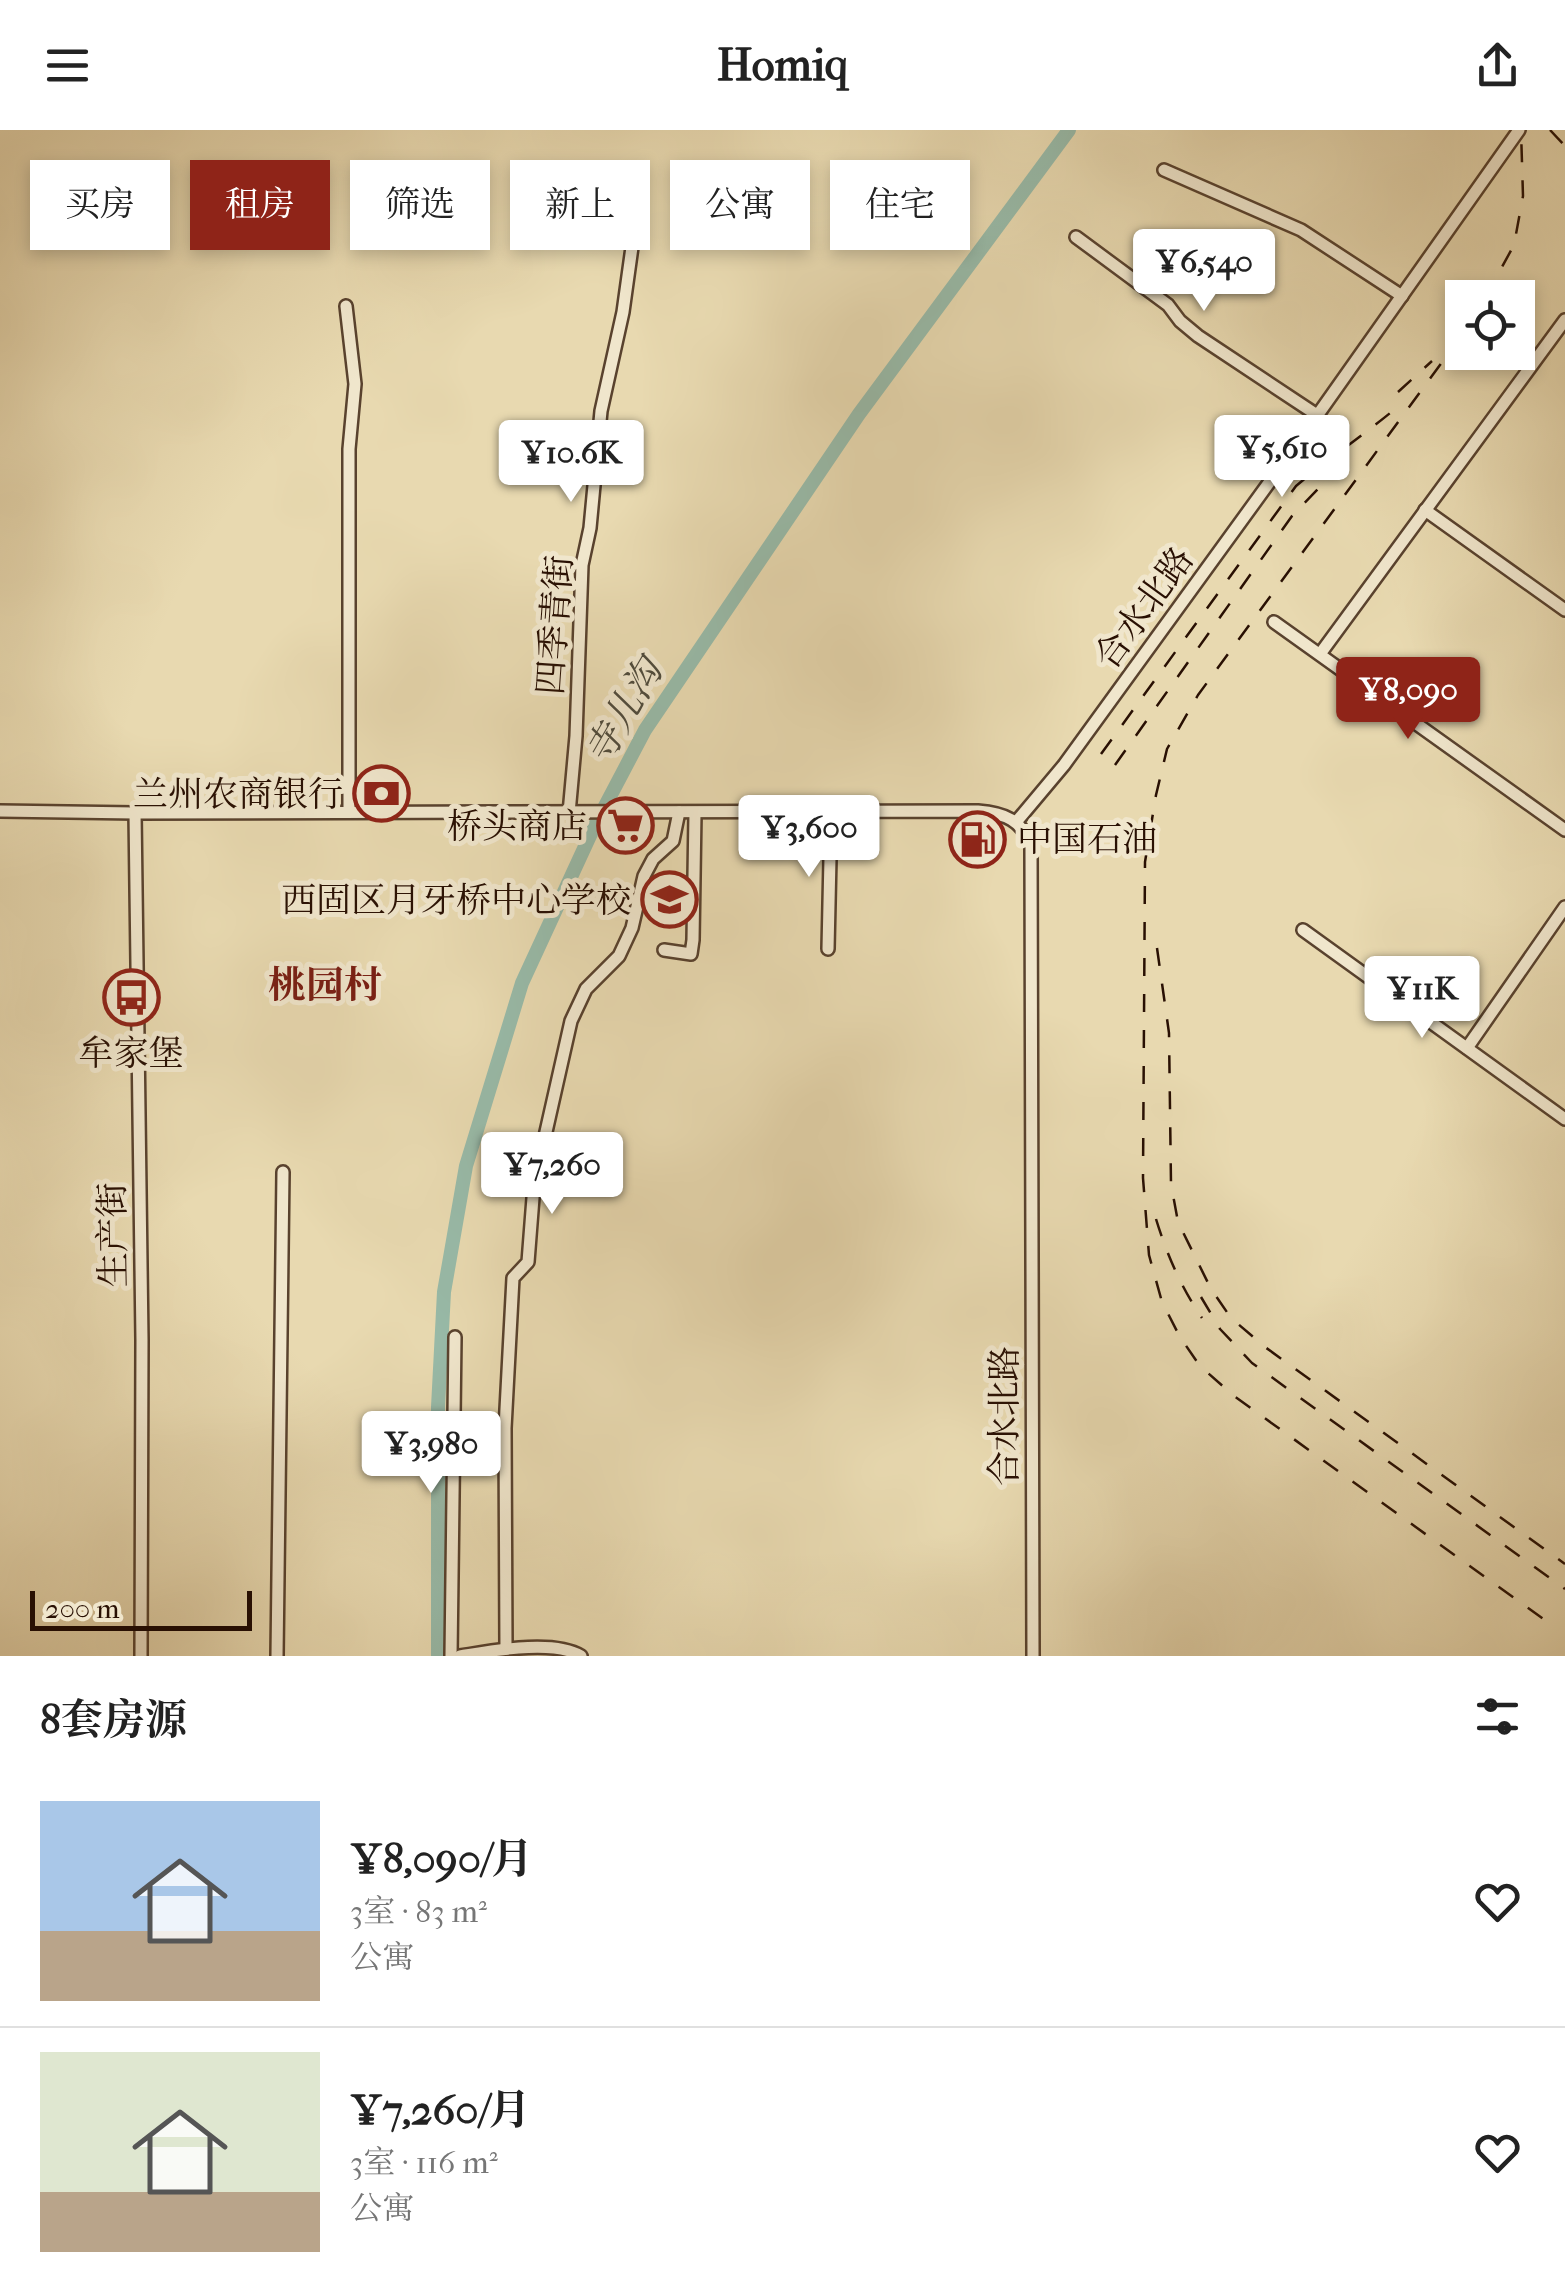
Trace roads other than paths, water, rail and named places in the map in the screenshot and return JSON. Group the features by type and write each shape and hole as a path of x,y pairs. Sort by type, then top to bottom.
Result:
{"street":[{"name":"合水北路","path":"1032,1656 1031,846 1017,821 1064,765 1520,130"},
{"path":"1164,170 1301,230 1402,296"},
{"path":"1076,236 1168,304 1180,322 1198,336 1317,415"},
{"name":"四季青街","path":"569,812 582,565 590,528 601,411 623,312 632,250"},
{"path":"346,306 354,384 348,449 348,812"},
{"path":"1320,654 1565,320"},
{"path":"1426,510 1565,610"},
{"path":"1274,622 1565,830"},
{"path":"0,811 978,811 1017,821"},
{"path":"506,1648 505,1428 514,1278 528,1262 534,1185 571,1021 586,989 619,956 632,928 644,876 652,859 673,841 679,812"},
{"path":"664,950 690,954 694,812"},
{"path":"828,949 831,812"},
{"name":"生产街","path":"135,813 142,1340 141,1656"},
{"path":"1467,1048 1565,907"},
{"path":"1304,930 1565,1118"},
{"path":"277,1656 283,1172"},
{"path":"451,1656 455,1337"},
{"path":"460,1656 506,1648 568,1648 581,1656"}],"waterway":[{"name":"寺儿沟","path":"438,1656 438,1407 444,1292 466,1166 522,983 594,827 645,730 859,414 1069,130"}],"railway":[{"path":"1495,280 1514,245 1523,196 1521,130"},
{"path":"1550,130 1565,146"},
{"path":"1445,358 1198,695 1167,749 1145,862 1143,1178 1149,1255 1162,1302 1200,1366 1234,1396 1553,1626"},
{"path":"1398,392 1432,361"},
{"path":"1101,754 1296,486 1401,404"},
{"path":"1115,765 1292,516 1344,462"},
{"path":"1157,948 1169,1033 1171,1184 1178,1222 1211,1289 1231,1318 1265,1347 1565,1564"},
{"path":"1156,1219 1175,1270 1202,1318"},
{"path":"1201,1297 1220,1329 1252,1363 1565,1589"}],"place":[{"name":"兰州农商银行","path":"382,794"},
{"name":"桥头商店","path":"626,826"},
{"name":"中国石油","path":"978,839"},
{"name":"西固区月牙桥中心学校","path":"670,900"},
{"name":"牟家堡","path":"131,997"}],"district":[{"name":"桃园村","path":"325,985"}]}
